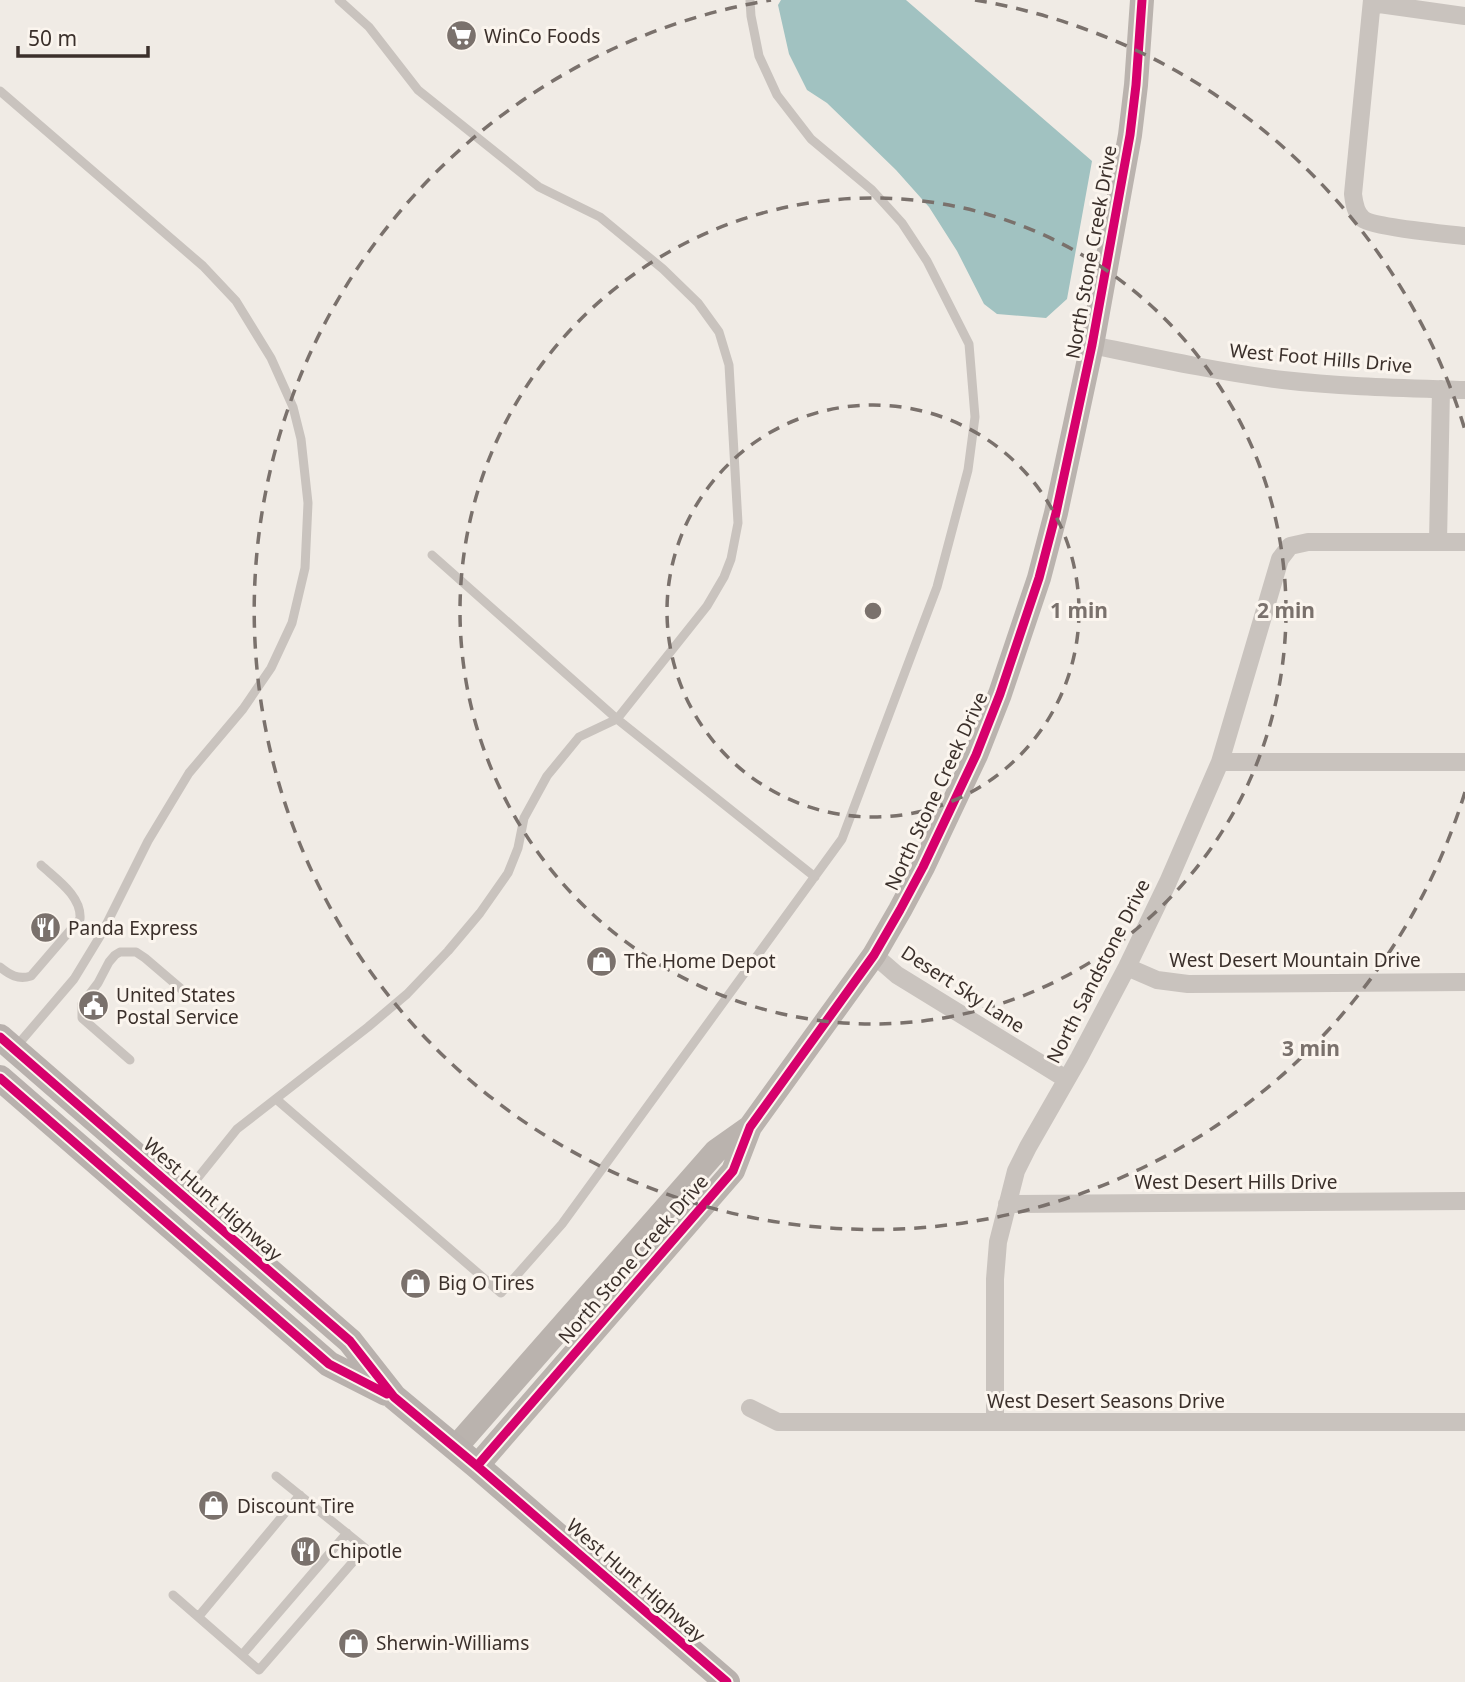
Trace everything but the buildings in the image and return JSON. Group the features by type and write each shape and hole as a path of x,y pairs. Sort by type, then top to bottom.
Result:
{"main road":[{"name":"West Hunt Highway","path":"7,1043 351,1341 394,1397 478,1466 727,1682"},
{"name":"West Hunt Highway","path":"0,1078 329,1364 394,1397"},
{"path":"164,1220 183,1196"}],"street":[{"name":"North Stone Creek Drive","path":"478,1466 733,1171 750,1127 874,955 923,867 976,755 1000,694 1039,578 1056,513 1092,345 1130,135 1142,0"},
{"path":"1465,16 1372,1 1353,194 1357,211 1363,219 1382,225 1465,236"},
{"name":"West Foot Hills Drive","path":"1092,345 1229,373 1286,380 1465,390"},
{"path":"1441,389 1438,542 1465,542"},
{"name":"North Sandstone Drive","path":"995,1422 995,1279 998,1242 1016,1171 1127,967 1168,882 1220,762 1280,558 1290,546 1308,542 1438,542"},
{"path":"1220,762 1465,762"},
{"name":"Desert Sky Lane","path":"874,955 897,975 1066,1079"},
{"name":"West Desert Mountain Drive","path":"1127,967 1157,980 1188,984 1465,982"},
{"name":"North Stone Creek Drive","path":"455,1448 716,1151 750,1127"},
{"name":"West Desert Hills Drive","path":"1007,1204 1465,1201"},
{"name":"West Desert Seasons Drive","path":"750,1408 778,1422 1465,1422"}],"lane":[{"path":"183,1196 237,1129 407,994 480,913 508,873 518,848 524,818 547,776 579,737 617,719 706,606 724,577 731,559 738,523 729,365 719,332 698,303 625,236 600,217 539,187 418,90 369,27 339,0"},
{"path":"276,1099 501,1293 562,1224 842,839 937,587 968,470 975,417 969,345 927,261 902,223 872,190 811,139 776,95 759,56 750,0"},
{"path":"0,91 203,265 236,301 271,358 293,407 301,439 308,503 306,568 292,623 271,667 243,709 189,773 148,841 102,933 74,979 7,1043"},
{"path":"432,555 617,719 815,877"},
{"path":"0,967 12,976 23,979 31,976 80,919 81,911 77,901 41,865"},
{"path":"130,1060 82,1018 82,1004 115,955 136,952 186,993"},
{"path":"173,1595 259,1670 365,1548 276,1476"},
{"path":"199,1616 300,1495"},
{"path":"242,1655 347,1533"}],"water":[{"path":"781,0 906,0 1092,161 1067,299 1046,318 997,314 984,304 957,251 929,207 896,170 827,103 807,90 789,54 778,5"}],"cycle path":[{"path":"477,1466 733,1171 750,1127 874,955 923,867 976,755 1000,694 1039,578 1056,513 1092,345 1130,135 1142,0"},
{"path":"0,1037 350,1341 394,1397 727,1682"},
{"path":"0,1078 329,1364 387,1394"}],"place":[{"name":"WinCo Foods","path":"461,36"},
{"name":"Panda Express","path":"45,928"},
{"name":"The Home Depot","path":"601,961"},
{"name":"United States Postal Service","path":"93,1006"},
{"name":"Big O Tires","path":"415,1283"},
{"name":"Discount Tire","path":"214,1506"},
{"name":"Chipotle","path":"305,1551"},
{"name":"Sherwin-Williams","path":"353,1643"}]}
